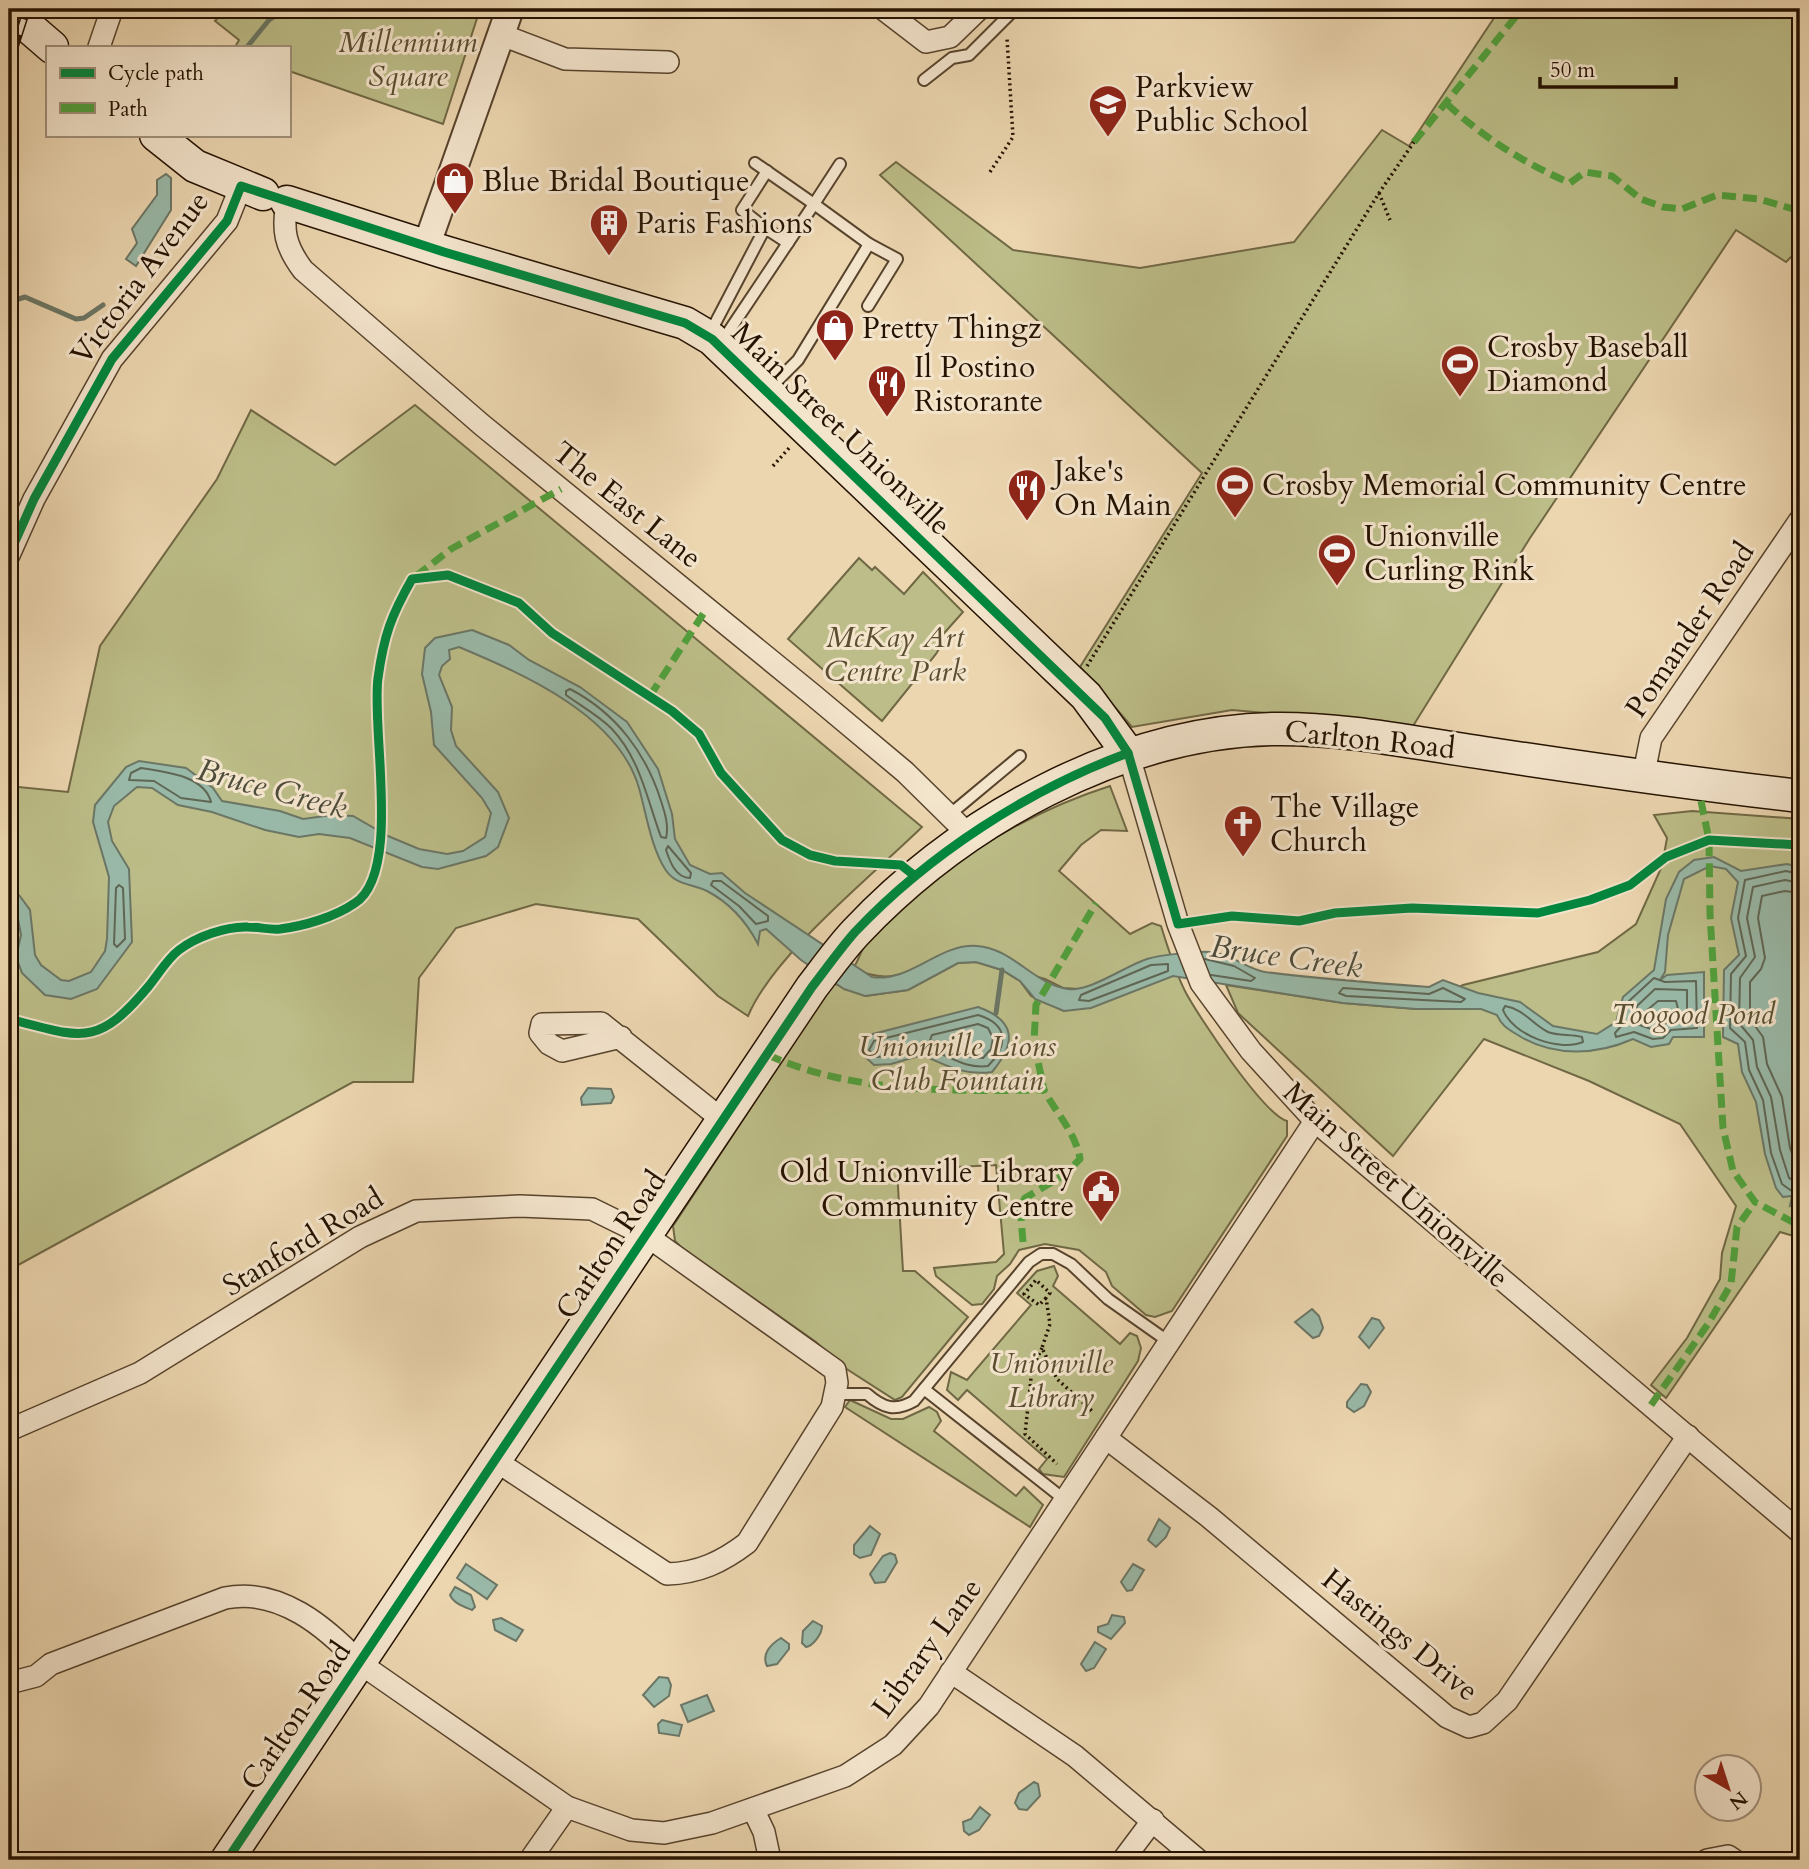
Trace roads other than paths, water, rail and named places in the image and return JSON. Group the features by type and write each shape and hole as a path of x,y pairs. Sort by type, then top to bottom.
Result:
{"main road":[{"path":"9,10 51,46"},
{"name":"Main Street Unionville","path":"157,136 195,166 263,194 426,247 685,323 714,341 1086,696 1128,753"},
{"name":"Carlton Road","path":"227,1860 361,1664 812,987 855,932 915,876 959,826 1037,797 1128,753 1202,736 1273,729 1333,731 1643,778 1800,796"}],"street":[{"path":"99,46 112,9"},
{"path":"426,247 510,9"},
{"path":"883,9 926,42 950,37 979,9"},
{"path":"502,35 565,58 668,62"},
{"name":"Victoria Avenue","path":"9,555 34,499 112,359 227,221 263,194"},
{"name":"The East Lane","path":"263,194 282,226 287,250 303,270 482,425 905,772 959,826"},
{"name":"Pomander Road","path":"1643,778 1651,738 1800,520"},
{"name":"Main Street Unionville","path":"1128,753 1186,946 1201,983 1251,1051 1315,1121 1800,1532"},
{"path":"621,1037 724,1121"},
{"name":"Library Lane","path":"9,1683 36,1676 51,1664 225,1598 243,1595 266,1598 299,1613 335,1637 361,1664 567,1807 631,1830 664,1833 712,1823 845,1776 893,1745 929,1706 1315,1121"},
{"name":"Stanford Road","path":"9,1430 140,1373 360,1237 416,1211 520,1206 592,1209 647,1236 835,1370 836,1394"},
{"path":"496,1461 667,1574 697,1572 730,1556 747,1543 825,1420 836,1394"},
{"name":"Hastings Drive","path":"1106,1438 1209,1517 1447,1717 1469,1727 1483,1723 1507,1701 1688,1436"},
{"path":"951,1672 1075,1756 1198,1860"},
{"path":"530,1860 567,1807"},
{"path":"753,1809 764,1832 770,1860"},
{"path":"1123,1860 1153,1820"},
{"path":"1707,1860 1728,1856 1734,1860"}],"lane":[{"path":"924,80 952,58 969,55 1015,9"},
{"path":"755,163 869,244 897,259 868,306"},
{"path":"714,341 788,243 840,164"},
{"path":"767,171 742,210 788,243"},
{"path":"714,341 765,228"},
{"path":"767,391 798,360 869,244"},
{"path":"959,826 1020,756"},
{"path":"836,1394 867,1394 881,1406 901,1409 924,1389 1028,1262 1041,1254 1053,1254 1071,1264 1108,1299 1169,1342"},
{"path":"924,1389 1065,1500"}],"water":[{"path":"166,174 171,178 171,210 136,266 126,259 137,243 132,229 157,195 157,180"},
{"path":"472,630 509,645 529,660 580,687 627,722 658,769 672,814 675,839 690,865 710,874 722,873 745,893 872,977 899,974 950,950 977,946 1001,953 1056,986 1077,989 1097,983 1147,959 1210,952 1265,972 1429,987 1443,980 1478,993 1520,1002 1553,1026 1597,1034 1616,1022 1623,997 1654,970 1666,899 1679,872 1694,860 1714,857 1741,871 1787,864 1800,867 1800,1208 1798,1203 1790,1206 1792,1196 1783,1197 1776,1188 1765,1154 1756,1102 1742,1072 1738,1044 1723,1037 1724,970 1739,955 1731,918 1738,882 1726,869 1710,866 1684,879 1668,935 1665,972 1660,980 1667,975 1704,972 1704,1037 1673,1037 1669,1044 1651,1047 1633,1039 1591,1051 1562,1051 1521,1037 1504,1025 1497,1015 1481,1009 1416,1009 1343,1003 1173,976 1091,1008 1064,1011 1035,999 1020,981 1002,970 976,962 958,963 908,990 865,996 844,989 801,960 766,929 760,931 758,944 743,920 723,901 669,874 656,851 639,788 628,762 611,739 590,718 539,684 459,647 449,650 450,659 442,666 439,675 452,707 451,730 456,746 498,792 509,818 498,847 486,856 438,869 422,867 350,838 319,834 299,837 265,830 212,812 178,805 152,788 137,787 114,806 108,822 112,841 129,869 132,942 97,989 71,999 45,995 22,973 16,957 21,935 18,919 9,912 9,891 19,895 30,910 35,955 41,965 61,980 69,981 91,972 105,951 109,877 93,822 95,805 126,767 139,761 186,768 213,788 222,801 280,811 303,819 332,815 353,816 388,836 419,849 447,854 463,851 485,837 491,813 482,798 434,745 431,712 422,674 425,648 435,638"},
{"path":"978,1007 1000,1019 1009,1034 1005,1052 992,1072 965,1071 922,1055 891,1064 874,1065 861,1053 863,1043 869,1035"},
{"path":"588,1088 611,1089 614,1097 611,1103 582,1105 581,1098"},
{"path":"1312,1309 1319,1316 1323,1328 1319,1336 1313,1338 1295,1322"},
{"path":"1372,1318 1379,1320 1384,1328 1369,1348 1359,1337"},
{"path":"1361,1384 1367,1385 1371,1392 1364,1406 1354,1412 1347,1407 1347,1402"},
{"path":"1159,1519 1170,1528 1166,1537 1156,1547 1148,1540"},
{"path":"870,1526 880,1534 871,1555 860,1558 854,1554 854,1545"},
{"path":"890,1553 895,1555 897,1562 885,1582 875,1583 870,1574 883,1556"},
{"path":"466,1564 497,1585 487,1599 457,1578"},
{"path":"1133,1564 1144,1570 1132,1590 1127,1591 1121,1582"},
{"path":"455,1587 471,1595 475,1607 472,1610 454,1601 450,1595"},
{"path":"1112,1615 1124,1617 1125,1623 1111,1639 1098,1632 1098,1627 1108,1624"},
{"path":"501,1618 523,1630 516,1641 495,1630 493,1620"},
{"path":"813,1621 822,1626 822,1629 814,1642 806,1647 802,1643 803,1631"},
{"path":"781,1638 789,1644 789,1649 777,1664 767,1666 765,1657 768,1650"},
{"path":"1095,1642 1106,1649 1094,1668 1086,1671 1081,1664"},
{"path":"659,1677 668,1678 671,1685 669,1696 654,1707 643,1695"},
{"path":"707,1695 714,1711 688,1722 681,1705"},
{"path":"662,1720 682,1725 679,1736 659,1733 658,1724"},
{"path":"1034,1782 1038,1784 1040,1796 1027,1810 1019,1809 1015,1803 1019,1793"},
{"path":"980,1807 990,1815 979,1830 969,1835 964,1831 963,1822 971,1819"}],"waterway":[{"path":"248,46 269,20 285,9"},
{"path":"9,302 25,297 76,319 84,318 103,305"},
{"path":"996,1013 1002,970"}],"railway":[{"path":"9,65 27,9"}],"place":[{"name":"Parkview Public School","path":"1108,138"},
{"name":"Blue Bridal Boutique","path":"455,215"},
{"name":"Paris Fashions","path":"609,257"},
{"name":"Pretty Thingz","path":"835,362"},
{"name":"Crosby Baseball Diamond","path":"1460,398"},
{"name":"Il Postino Ristorante","path":"887,418"},
{"name":"Crosby Memorial Community Centre","path":"1235,519"},
{"name":"Jake's On Main","path":"1027,522"},
{"name":"Unionville Curling Rink","path":"1337,587"},
{"name":"The Village Church","path":"1243,858"},
{"name":"Old Unionville Library Community Centre","path":"1101,1223"}],"park label":[{"name":"Millennium Square","path":"408,59"},
{"name":"McKay Art Centre Park","path":"895,654"},
{"name":"Toogood Pond","path":"1693,1014"},
{"name":"Unionville Lions Club Fountain","path":"957,1063"},
{"name":"Unionville Library","path":"1051,1380"}],"water label":[{"name":"Bruce Creek","path":"272,789"},
{"name":"Bruce Creek","path":"1286,957"}]}
